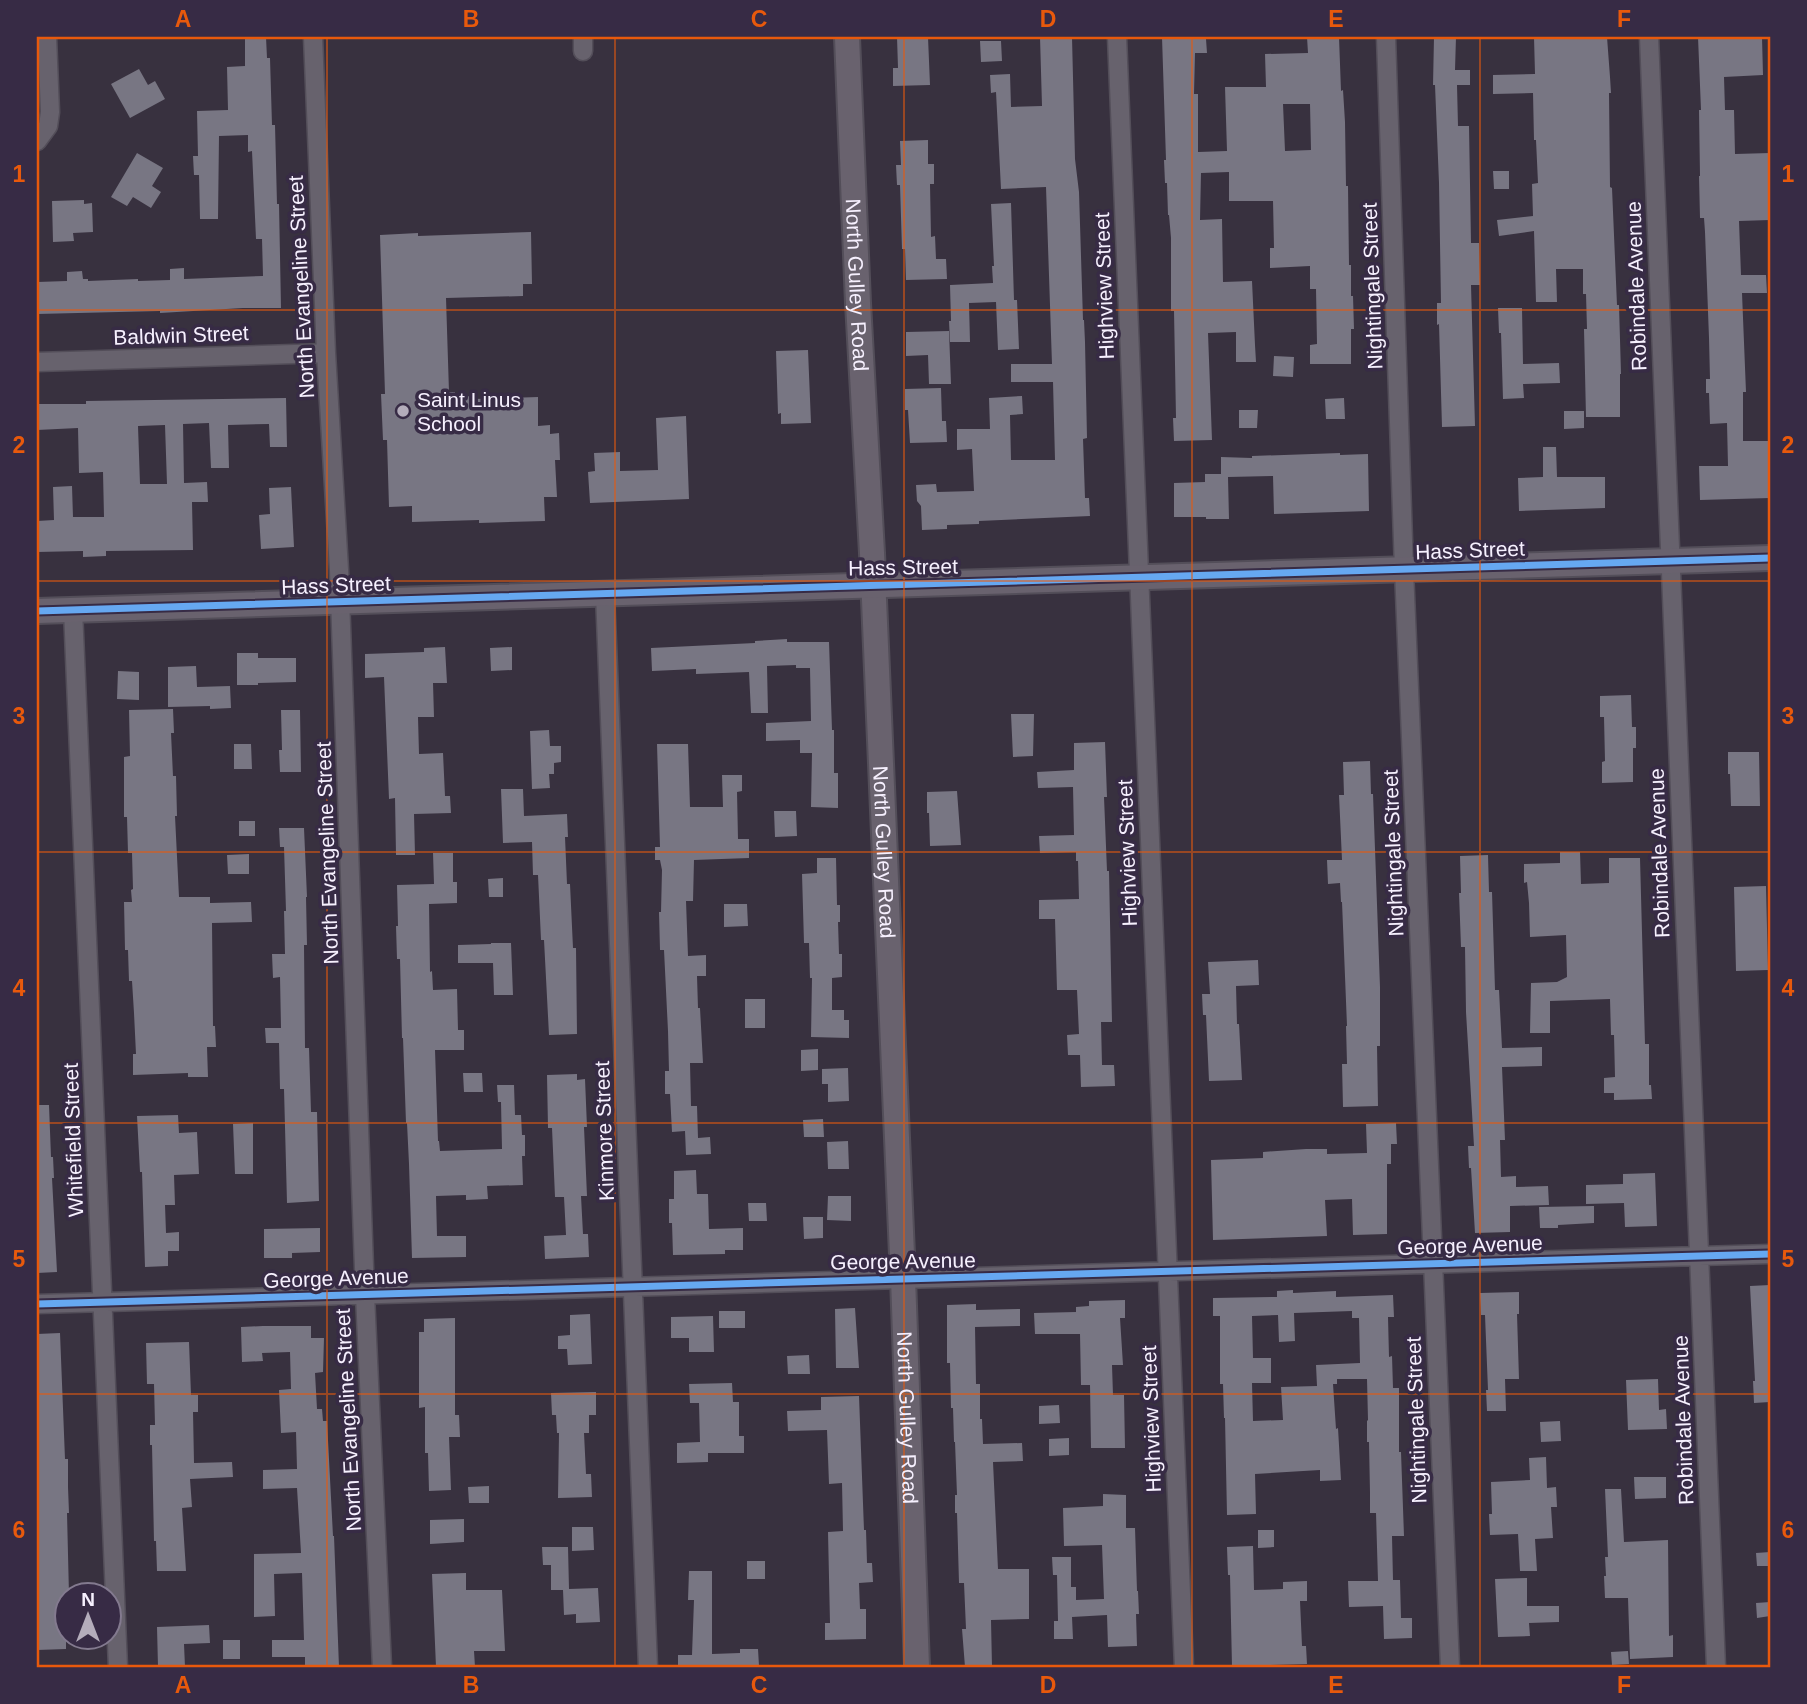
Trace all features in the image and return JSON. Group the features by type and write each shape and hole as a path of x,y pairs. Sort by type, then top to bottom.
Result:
{"street":[{"path":"37,141 48,126 50,112 47,37"},
{"name":"North Evangeline Street","path":"313,37 326,353 341,602 365,1295 382,1667"},
{"name":"North Gulley Road","path":"847,37 873,585 917,1667"},
{"name":"Highview Street","path":"1117,37 1184,1667"},
{"name":"Nightingale Street","path":"1386,37 1404,570 1450,1667"},
{"name":"Robindale Avenue","path":"1649,37 1716,1667"},
{"name":"Baldwin Street","path":"37,362 326,353"},
{"name":"Hass Street","path":"37,611 1770,558"},
{"name":"Kinmore Street","path":"605,594 648,1667"},
{"name":"Whitefield Street","path":"73,610 118,1667"},
{"name":"George Avenue","path":"37,1304 1770,1254"}],"building":[{"path":"245,37 266,37 267,58 270,58 272,125 275,125 279,204 281,308 37,314 37,282 67,281 67,272 82,271 83,279 88,281 170,280 170,269 184,268 184,279 263,276 262,239 256,239 252,151 248,152 248,135 219,136 218,219 200,219 199,175 194,175 193,156 198,156 197,111 228,110 227,67 245,66"},
{"path":"897,37 928,37 930,85 893,86 893,68 898,68"},
{"path":"1040,37 1072,37 1075,159 1079,192 1085,342 1085,498 1089,498 1090,516 979,521 979,524 947,525 947,529 922,530 921,506 917,501 916,485 936,484 937,492 974,491 972,449 957,450 957,429 990,429 989,398 1022,396 1023,414 1010,415 1011,460 1055,460 1053,382 1011,382 1011,364 1052,364 1046,187 1001,189 996,92 991,93 990,75 1010,74 1011,107 1042,106"},
{"path":"1162,37 1206,39 1207,53 1195,53 1194,94 1198,94 1198,152 1227,151 1225,87 1266,87 1265,54 1308,53 1307,37 1339,37 1348,186 1349,265 1353,296 1351,364 1310,364 1310,345 1317,344 1316,289 1310,289 1310,266 1270,268 1270,248 1274,248 1273,201 1229,201 1229,172 1201,173 1200,220 1222,219 1223,282 1252,281 1256,362 1236,362 1236,332 1208,333 1212,440 1174,441 1174,311 1171,311 1171,238 1165,183","holes":["1283,104 1310,104 1311,150 1285,151"]},
{"path":"1434,37 1456,37 1455,70 1470,70 1470,85 1457,85 1458,126 1469,126 1471,243 1479,243 1480,285 1471,285 1475,426 1442,427 1439,324 1437,325 1437,303 1441,303 1439,183 1433,85"},
{"path":"1534,37 1607,37 1611,93 1610,187 1619,305 1620,417 1586,417 1584,329 1587,329 1583,269 1556,269 1557,302 1536,302 1534,231 1499,236 1497,220 1533,216 1532,184 1538,183 1533,93 1493,94 1493,75 1535,74"},
{"path":"1698,37 1762,37 1763,75 1724,77 1725,110 1734,110 1735,154 1770,153 1770,220 1739,221 1741,275 1766,275 1767,293 1742,293 1746,392 1743,392 1743,441 1770,441 1770,498 1700,500 1699,466 1728,466 1727,423 1710,424 1709,393 1706,393 1706,379 1710,379 1705,232 1704,218 1700,218 1701,110"},
{"path":"980,41 1001,41 1002,61 981,62"},
{"path":"139,69 148,85 155,81 165,99 130,118 111,84"},
{"path":"928,140 928,164 934,164 934,184 930,184 931,237 935,236 936,259 946,259 947,279 906,280 900,185 897,185 896,165 901,165 900,141"},
{"path":"137,153 163,168 152,186 161,192 151,208 133,197 127,206 111,197"},
{"path":"1493,171 1509,171 1509,189 1494,189"},
{"path":"84,200 84,204 92,203 93,232 73,233 74,241 53,242 52,201"},
{"path":"1011,203 1014,300 1017,300 1019,349 998,350 996,302 969,303 970,342 950,342 950,285 993,283 991,204"},
{"path":"531,232 532,284 523,284 523,296 446,298 449,392 455,392 455,397 474,396 474,399 538,397 538,426 550,425 550,434 559,433 560,460 555,460 557,497 544,497 545,521 412,522 412,506 389,507 387,440 383,440 381,394 385,394 380,235"},
{"path":"1498,308 1522,308 1523,364 1559,363 1560,383 1523,384 1524,398 1503,399"},
{"path":"949,331 951,384 929,384 928,355 906,356 906,332"},
{"path":"808,350 811,423 781,424 781,413 778,414 776,351"},
{"path":"1274,356 1294,357 1293,377 1273,376"},
{"path":"941,388 942,421 946,421 947,442 910,443 905,389"},
{"path":"286,398 287,447 270,447 269,424 228,425 229,468 211,468 209,423 183,424 184,483 207,482 208,502 192,502 193,550 106,551 106,556 83,557 83,551 37,552 37,521 54,520 53,487 72,486 73,517 104,517 103,472 79,473 78,428 37,430 37,404 86,404 86,401","holes":["165,425 167,484 140,484 138,426"]},
{"path":"1344,398 1345,419 1326,419 1325,399"},
{"path":"1239,410 1258,410 1257,428 1239,428"},
{"path":"1564,411 1584,411 1584,428 1564,429"},
{"path":"686,416 689,499 590,503 588,472 595,471 594,453 620,452 620,471 658,470 656,418"},
{"path":"1543,447 1556,447 1557,477 1605,477 1605,508 1519,511 1518,478 1543,477"},
{"path":"1368,454 1369,511 1274,514 1273,476 1228,477 1229,519 1174,517 1174,483 1205,482 1205,474 1221,474 1221,457"},
{"path":"291,487 294,547 261,549 259,515 270,514 269,488"},
{"path":"787,639 787,642 829,642 838,808 811,807 812,753 800,753 800,740 766,741 766,723 811,721 810,668 796,668 796,665 767,666 768,713 751,713 749,672 696,674 696,669 652,671 651,648"},
{"path":"445,647 447,683 433,683 434,717 418,717 419,754 443,753 445,796 450,796 451,813 414,814 415,855 396,855 395,798 389,799 384,677 365,678 365,654 424,652 424,648"},
{"path":"512,647 512,670 491,671 490,648"},
{"path":"237,653 258,653 258,658 296,658 296,682 237,685"},
{"path":"196,666 197,687 230,686 231,708 168,707 168,667"},
{"path":"118,671 139,672 139,700 117,699"},
{"path":"1631,695 1632,727 1636,727 1633,782 1602,783 1602,762 1605,761 1604,717 1600,717 1600,696"},
{"path":"173,709 174,733 171,733 173,776 176,776 179,897 210,897 210,903 251,902 252,922 212,923 213,1026 216,1047 207,1047 208,1077 188,1077 188,1073 133,1075 133,1054 136,1054 134,1013 128,950 125,950 124,902 132,902 133,889 132,853 128,853 127,817 124,817 124,757 130,756 129,710"},
{"path":"281,710 300,710 301,772 280,772"},
{"path":"1011,714 1034,714 1033,756 1013,757"},
{"path":"549,730 550,746 561,746 561,762 554,763 554,774 549,774 550,788 532,789 530,731"},
{"path":"1105,742 1107,797 1104,797 1109,871 1112,1022 1101,1022 1102,1065 1114,1065 1115,1086 1081,1087 1080,1055 1068,1055 1067,1035 1079,1034 1077,990 1057,990 1055,919 1039,919 1039,900 1079,899 1076,852 1040,853 1039,836 1074,835 1073,787 1038,788 1037,772 1074,770 1074,743"},
{"path":"234,744 251,744 252,769 234,769"},
{"path":"657,744 688,744 690,807 723,807 722,775 742,775 742,791 737,792 738,839 749,839 749,858 694,860 693,901 686,901 688,956 706,955 706,976 697,976 703,1063 690,1063 691,1106 697,1106 698,1138 710,1137 711,1154 686,1155 685,1131 672,1132 670,1094 665,1094 665,1071 669,1071 664,950 660,950 662,870 660,860 655,860 655,847 660,847"},
{"path":"1728,752 1759,752 1760,806 1731,806"},
{"path":"1370,761 1380,987 1378,1106 1343,1107 1342,1064 1347,1064 1347,1026 1342,902 1340,883 1328,884 1327,860 1342,860 1339,795 1344,795 1343,762"},
{"path":"501,789 523,789 524,816 567,814 567,884 570,884 573,948 576,948 577,1034 549,1035 544,940 541,940 538,875 533,875 532,842 503,843"},
{"path":"957,791 961,845 930,846 927,792"},
{"path":"774,811 796,811 797,836 775,837"},
{"path":"239,821 255,821 255,836 239,836"},
{"path":"279,828 304,828 307,897 307,945 304,945 305,1048 309,1048 311,1112 317,1112 319,1201 287,1203 284,1089 280,1089 279,1043 266,1043 265,1028 281,1028 280,977 273,978 272,954 285,954 284,847 280,847"},
{"path":"1560,852 1580,852 1581,884 1609,883 1609,858 1640,858 1645,1044 1649,1044 1649,1085 1652,1099 1614,1100 1614,1093 1604,1093 1604,1078 1615,1077 1610,999 1550,1001 1550,1033 1530,1033 1531,983 1557,982 1567,977 1566,935 1530,937 1524,864 1560,863"},
{"path":"433,853 453,853 453,882 457,882 457,903 429,904 430,972 432,971 433,990 457,989 458,1030 464,1030 464,1050 435,1050 440,1151 502,1149 501,1102 498,1102 497,1085 514,1085 515,1115 521,1115 525,1156 522,1156 523,1185 487,1186 488,1199 466,1200 466,1195 436,1196 437,1236 466,1236 466,1257 412,1258 400,959 397,959 397,885 434,884"},
{"path":"249,854 249,874 228,874 227,855"},
{"path":"1488,855 1495,990 1499,990 1502,1048 1542,1047 1542,1066 1502,1067 1505,1140 1500,1140 1501,1177 1516,1176 1516,1187 1548,1186 1549,1205 1510,1206 1510,1232 1475,1233 1468,1146 1474,1146 1465,947 1461,947 1460,856"},
{"path":"817,858 836,858 842,977 832,978 832,1010 844,1010 844,1020 849,1020 849,1038 811,1037 812,978 809,943 804,943 802,874 817,873"},
{"path":"503,878 503,897 489,897 488,879"},
{"path":"1766,886 1768,970 1736,971 1734,887"},
{"path":"724,904 747,904 748,926 724,927"},
{"path":"511,943 513,995 494,995 493,963 458,963 458,945"},
{"path":"1258,960 1259,985 1236,986 1242,1080 1209,1081 1206,1015 1203,1015 1202,994 1210,994 1208,962"},
{"path":"745,999 765,999 765,1028 745,1028"},
{"path":"818,1049 818,1070 801,1071 801,1050"},
{"path":"848,1068 849,1101 828,1102 828,1084 822,1084 822,1069"},
{"path":"463,1073 482,1073 483,1092 464,1092"},
{"path":"577,1074 577,1080 585,1079 587,1196 581,1196 583,1234 588,1234 589,1257 545,1259 544,1236 566,1235 564,1197 555,1197 552,1128 548,1128 547,1075"},
{"path":"37,1105 49,1105 57,1272 37,1273"},
{"path":"178,1115 179,1133 197,1132 199,1174 174,1175 175,1205 165,1205 166,1233 179,1232 179,1251 168,1251 168,1266 145,1267 137,1116"},
{"path":"823,1119 824,1137 804,1137 803,1120"},
{"path":"253,1123 253,1174 235,1174 233,1124"},
{"path":"1396,1123 1397,1144 1391,1144 1391,1164 1387,1164 1387,1234 1353,1235 1352,1199 1325,1200 1327,1236 1213,1240 1211,1160 1263,1158 1263,1152 1306,1149 1327,1149 1327,1154 1367,1153 1366,1124"},
{"path":"848,1141 849,1169 828,1169 827,1142"},
{"path":"696,1170 697,1194 708,1194 709,1229 743,1228 743,1250 725,1250 725,1254 673,1255 669,1199 674,1199 674,1171"},
{"path":"1655,1173 1657,1226 1625,1227 1624,1203 1586,1204 1586,1185 1623,1184 1623,1174"},
{"path":"828,1196 851,1196 851,1221 827,1220"},
{"path":"748,1203 766,1203 767,1221 749,1221"},
{"path":"1594,1206 1594,1223 1540,1228 1539,1207"},
{"path":"803,1217 823,1217 823,1238 804,1239"},
{"path":"320,1228 320,1252 292,1253 292,1258 264,1258 264,1229"},
{"path":"1770,1285 1770,1402 1754,1403 1750,1286"},
{"path":"1277,1291 1336,1291 1336,1297 1393,1295 1394,1317 1388,1317 1389,1357 1392,1356 1393,1388 1399,1388 1399,1452 1404,1536 1392,1536 1393,1580 1400,1580 1401,1618 1412,1618 1412,1638 1384,1639 1383,1606 1349,1607 1348,1581 1378,1581 1376,1513 1370,1513 1367,1379 1337,1379 1337,1384 1333,1384 1341,1480 1320,1481 1320,1470 1255,1474 1256,1514 1227,1515 1225,1418 1223,1384 1220,1384 1220,1316 1213,1316 1213,1298 1277,1297","holes":["1352,1311 1352,1318 1359,1318 1360,1363 1316,1365 1317,1386 1281,1387 1283,1420 1253,1421 1252,1383 1271,1383 1271,1358 1253,1358 1252,1316 1278,1315 1279,1342 1295,1341 1294,1313"]},
{"path":"1519,1292 1519,1379 1505,1379 1506,1411 1487,1411 1485,1315 1481,1315 1480,1293"},
{"path":"1125,1300 1125,1318 1120,1318 1123,1365 1112,1365 1113,1395 1124,1395 1125,1448 1091,1448 1090,1385 1081,1385 1080,1334 1035,1334 1034,1313 1076,1312 1076,1307 1089,1306 1089,1301"},
{"path":"976,1304 976,1310 1020,1309 1020,1326 975,1327 976,1384 980,1384 983,1444 1022,1443 1023,1461 993,1462 998,1569 1029,1569 1029,1619 991,1620 992,1667 965,1667 962,1629 966,1629 964,1583 959,1583 955,1442 950,1363 947,1363 947,1305"},
{"path":"855,1308 859,1368 836,1368 835,1309"},
{"path":"719,1311 745,1311 745,1328 719,1328"},
{"path":"590,1314 592,1364 568,1365 567,1349 558,1349 558,1336 570,1335 570,1315"},
{"path":"713,1316 714,1352 689,1352 689,1338 671,1338 671,1317"},
{"path":"455,1318 455,1415 459,1415 460,1437 449,1437 451,1490 429,1491 428,1453 425,1453 425,1407 419,1408 419,1332 424,1332 424,1319"},
{"path":"311,1326 311,1338 324,1338 323,1372 315,1373 317,1409 322,1409 323,1421 327,1421 339,1667 305,1667 305,1657 272,1657 272,1640 304,1640 302,1573 274,1574 275,1616 254,1617 254,1554 301,1553 297,1488 263,1489 263,1470 297,1469 296,1432 281,1433 279,1390 291,1389 290,1352 262,1353 263,1361 242,1362 241,1327"},
{"path":"60,1333 69,1513 69,1582 52,1582 52,1649 37,1650 37,1334"},
{"path":"189,1342 191,1395 198,1395 198,1412 193,1412 194,1463 232,1462 233,1477 190,1479 192,1507 182,1508 186,1571 157,1571 150,1445 150,1425 155,1425 154,1384 147,1384 146,1343"},
{"path":"809,1355 810,1374 788,1374 787,1356"},
{"path":"1658,1379 1659,1410 1666,1409 1667,1429 1628,1430 1626,1380"},
{"path":"732,1383 733,1402 739,1402 739,1436 744,1436 744,1453 708,1453 708,1462 677,1463 677,1443 700,1442 699,1403 690,1403 689,1384"},
{"path":"596,1392 596,1415 589,1415 589,1433 584,1433 586,1474 591,1474 592,1497 558,1498 559,1433 556,1415 552,1415 551,1393"},
{"path":"859,1396 864,1530 867,1563 872,1563 873,1582 859,1583 860,1609 866,1609 866,1639 825,1640 825,1623 830,1623 828,1532 843,1531 842,1483 829,1484 827,1430 788,1431 787,1411 821,1410 821,1397"},
{"path":"1059,1405 1060,1423 1039,1424 1039,1406"},
{"path":"1560,1421 1561,1441 1541,1442 1540,1422"},
{"path":"1069,1438 1069,1455 1049,1456 1049,1439"},
{"path":"1546,1457 1547,1488 1556,1487 1557,1507 1551,1507 1553,1538 1535,1539 1537,1571 1520,1571 1518,1534 1490,1535 1491,1482 1530,1480 1529,1458"},
{"path":"1634,1477 1666,1477 1666,1498 1635,1499"},
{"path":"489,1486 489,1503 469,1503 468,1487"},
{"path":"1605,1489 1621,1489 1624,1542 1668,1540 1669,1636 1673,1635 1673,1657 1630,1659 1628,1598 1605,1598 1605,1557 1608,1557"},
{"path":"1103,1494 1126,1495 1126,1528 1135,1528 1139,1614 1136,1614 1137,1646 1108,1647 1107,1615 1072,1617 1073,1639 1054,1639 1054,1621 1058,1621 1057,1575 1053,1575 1052,1557 1071,1557 1071,1587 1076,1587 1076,1600 1104,1599 1102,1545 1064,1546 1063,1508 1103,1506"},
{"path":"464,1519 464,1542 430,1544 430,1520"},
{"path":"572,1527 593,1527 594,1550 572,1551"},
{"path":"1258,1530 1274,1530 1274,1547 1258,1548"},
{"path":"1253,1546 1254,1590 1283,1589 1283,1582 1307,1581 1307,1601 1300,1601 1302,1646 1306,1646 1307,1664 1232,1667 1227,1547"},
{"path":"542,1547 568,1547 569,1589 598,1588 600,1622 576,1623 576,1614 564,1615 563,1590 551,1590 551,1565 543,1565"},
{"path":"1770,1552 1770,1566 1757,1566 1756,1553"},
{"path":"747,1561 765,1561 765,1579 747,1579"},
{"path":"689,1571 712,1571 712,1654 758,1649 759,1666 678,1667 678,1655 692,1655 694,1600 688,1600"},
{"path":"466,1573 466,1590 502,1590 505,1651 474,1651 475,1667 436,1667 432,1574"},
{"path":"1527,1578 1527,1606 1559,1606 1559,1622 1529,1623 1530,1636 1498,1637 1495,1579"},
{"path":"1770,1602 1770,1616 1757,1618 1756,1603"},
{"path":"209,1625 210,1643 184,1644 185,1667 158,1667 157,1627"},
{"path":"223,1640 240,1640 240,1659 223,1659"},
{"path":"1628,1651 1629,1664 1612,1665 1611,1652"}],"cycle path":[{"path":"37,611 1770,558"},
{"path":"37,1304 1770,1254"}],"place":[{"name":"Saint Linus School","path":"403,411"}]}
